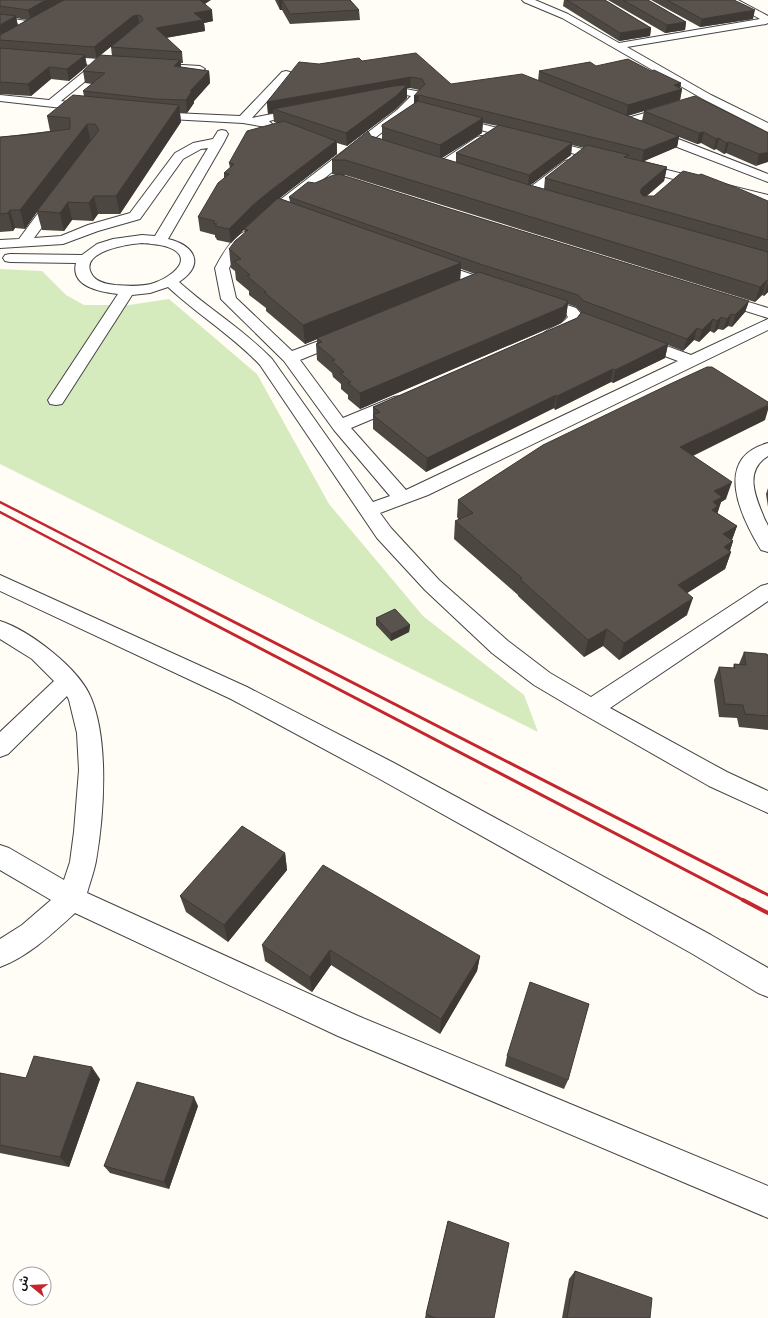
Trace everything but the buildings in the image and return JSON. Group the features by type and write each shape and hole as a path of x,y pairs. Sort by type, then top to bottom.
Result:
{"street":[{"path":"527,0 565,16 707,97 768,128"},
{"path":"617,46 766,21 765,18 731,0"},
{"path":"543,6 556,3"},
{"path":"0,20 36,23 20,32"},
{"path":"685,25 698,32"},
{"path":"650,30 663,38"},
{"path":"0,54 131,65"},
{"path":"52,104 112,54"},
{"path":"154,66 200,69"},
{"path":"248,120 286,74"},
{"path":"366,99 406,92 415,93 417,96 401,112 233,249 222,268 223,278 229,298 290,358 340,426 402,498"},
{"path":"625,122 707,97"},
{"path":"0,98 98,109"},
{"path":"142,114 248,120 316,108"},
{"path":"376,146 374,138 409,113 418,111"},
{"path":"611,117 768,178"},
{"path":"444,118 768,198"},
{"path":"160,240 218,142 229,120"},
{"path":"248,120 275,127"},
{"path":"442,166 495,131"},
{"path":"0,244 63,240 93,228 131,218 138,214 162,182 178,156 183,152 197,146 218,142"},
{"path":"335,148 349,153"},
{"path":"530,194 584,152"},
{"path":"428,162 471,175"},
{"path":"669,186 682,176"},
{"path":"272,216 324,182 334,178"},
{"path":"162,182 193,184"},
{"path":"23,243 63,189"},
{"path":"515,189 545,198"},
{"path":"272,216 307,219"},
{"path":"132,240 160,240 177,246 186,255 188,260 183,271 170,281 154,287 128,290 105,288 89,281 84,276 82,270 86,259 97,250 113,243 132,240"},
{"path":"0,258 86,259"},
{"path":"418,260 506,290"},
{"path":"170,281 212,317 253,348 266,362 384,533 432,585 500,647 542,679 591,708 718,779 768,802"},
{"path":"455,290 477,281"},
{"path":"56,400 128,290"},
{"path":"709,295 768,313"},
{"path":"528,297 572,311 583,320 540,339"},
{"path":"368,511 428,488 768,324"},
{"path":"290,358 355,332"},
{"path":"627,336 692,361"},
{"path":"340,426 412,395"},
{"path":"768,449 760,453 747,466 743,480 753,517 768,545"},
{"path":"0,582 240,693 392,774 701,944 768,983"},
{"path":"591,708 625,687 768,591"},
{"path":"0,629 40,653 68,681 80,698 89,733 91,770 87,832 83,862 72,899 32,934 0,954"},
{"path":"0,747 68,681"},
{"path":"0,856 72,899 348,1026 768,1202"}],"green space":[{"path":"0,269 42,271 66,295 84,305 129,305 169,299 257,374 329,504 423,616 524,695 538,732 0,464"}],"railway":[{"path":"0,502 154,581"},
{"path":"0,512 131,581"},
{"path":"129,580 745,901"},
{"path":"152,580 768,895"},
{"path":"743,900 768,913"}]}
